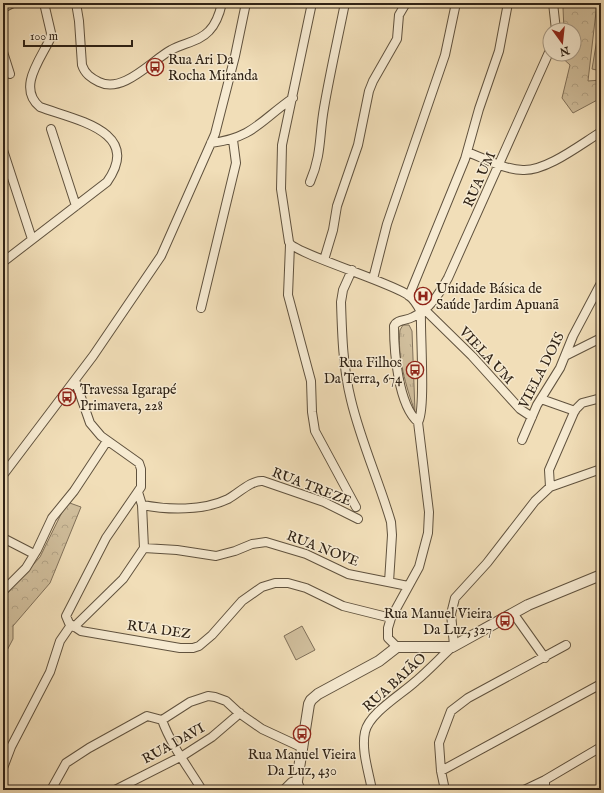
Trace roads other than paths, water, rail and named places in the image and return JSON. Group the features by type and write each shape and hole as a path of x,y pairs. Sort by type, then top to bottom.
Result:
{"street":[{"path":"3,8 13,3"},
{"path":"3,262 107,182 117,164 118,154 110,136 100,129 40,107 34,102 30,95 29,89 32,75 50,39 51,33 44,3"},
{"path":"76,3 84,72 92,79 109,85 124,82 173,49 202,37 214,25 222,3"},
{"path":"3,475 75,380 161,256 211,144 235,56 246,3"},
{"path":"312,3 282,145 280,161 284,214 290,245 288,295 311,381 312,412 315,431 356,507"},
{"path":"310,182 317,164 321,145 326,96 345,3"},
{"path":"324,260 333,230 337,206 358,145 369,91 396,40 399,15 406,3"},
{"path":"374,279 387,224 445,55 456,3"},
{"path":"290,245 298,250 374,279 409,296 467,152 479,109 499,51 508,3"},
{"path":"553,3 555,22"},
{"path":"3,52 10,74"},
{"name":"RUA UM","path":"418,422 412,416 402,391 396,359 394,326 398,322 413,317 436,299 448,278 545,62"},
{"path":"211,144 233,140 255,128 292,98"},
{"path":"51,129 76,206"},
{"path":"467,152 518,170 536,169 601,132"},
{"path":"201,308 236,163 233,140"},
{"path":"3,150 32,239"},
{"path":"352,270 343,290 341,302 346,376 351,401 364,444 391,522 392,535 388,582"},
{"name":"VIELA DOIS","path":"522,440 541,398 557,373 573,336 599,287"},
{"name":"VIELA UM","path":"409,296 472,356 520,409 532,417"},
{"path":"397,647 388,638 392,618 419,567 429,525 418,422 421,418 423,402 423,310"},
{"path":"565,356 601,338"},
{"path":"72,626 66,616 106,538 138,492 141,486 142,478 139,463 107,441 88,420 83,398 75,380"},
{"path":"541,398 575,411"},
{"path":"550,487 549,470 575,411 582,403 601,398"},
{"path":"3,591 26,568 52,518 74,491 107,441"},
{"path":"453,646 451,614 455,598 487,563 534,501 550,487 601,469"},
{"name":"RUA TREZE","path":"142,505 177,508 216,503 237,494 258,481 263,481 324,502 358,519"},
{"path":"3,768 11,747 50,672 60,641 72,626 123,579 144,548 142,505 138,492"},
{"path":"3,538 34,554"},
{"name":"RUA NOVE","path":"144,548 216,556 235,551 252,544 266,542 306,554 348,574 408,586"},
{"path":"285,790 292,783 299,786 309,704 314,697 388,655 397,647 453,646 513,613 601,575"},
{"name":"RUA DEZ","path":"72,626 82,631 174,647 193,648 204,642 242,601 253,592 269,584 280,583 306,588 343,606 392,618"},
{"path":"513,613 545,658"},
{"path":"445,790 441,771 439,743 451,711 468,698 545,658 566,645"},
{"name":"RUA BAIÃO","path":"372,790 364,743 365,730 368,724 379,712 415,682 453,646"},
{"path":"441,771 601,684"},
{"path":"162,720 190,702 208,696 222,699 262,728 303,748"},
{"name":"RUA DAVI","path":"115,790 181,756 212,737 240,713"},
{"path":"51,790 66,763 77,754 147,716 162,720 181,756 202,790"},
{"path":"524,790 545,780 601,747"},
{"path":"545,780 545,790"}],"place":[{"name":"Rua Ari Da Rocha Miranda","path":"155,67"},
{"name":"Unidade Básica de Saúde Jardim Apuanã","path":"423,296"},
{"name":"Rua Filhos Da Terra, 674","path":"415,370"},
{"name":"Travessa Igarapé Primavera, 228","path":"67,397"},
{"name":"Rua Manuel Vieira Da Luz, 327","path":"505,621"},
{"name":"Rua Manuel Vieira Da Luz, 430","path":"302,734"}]}
